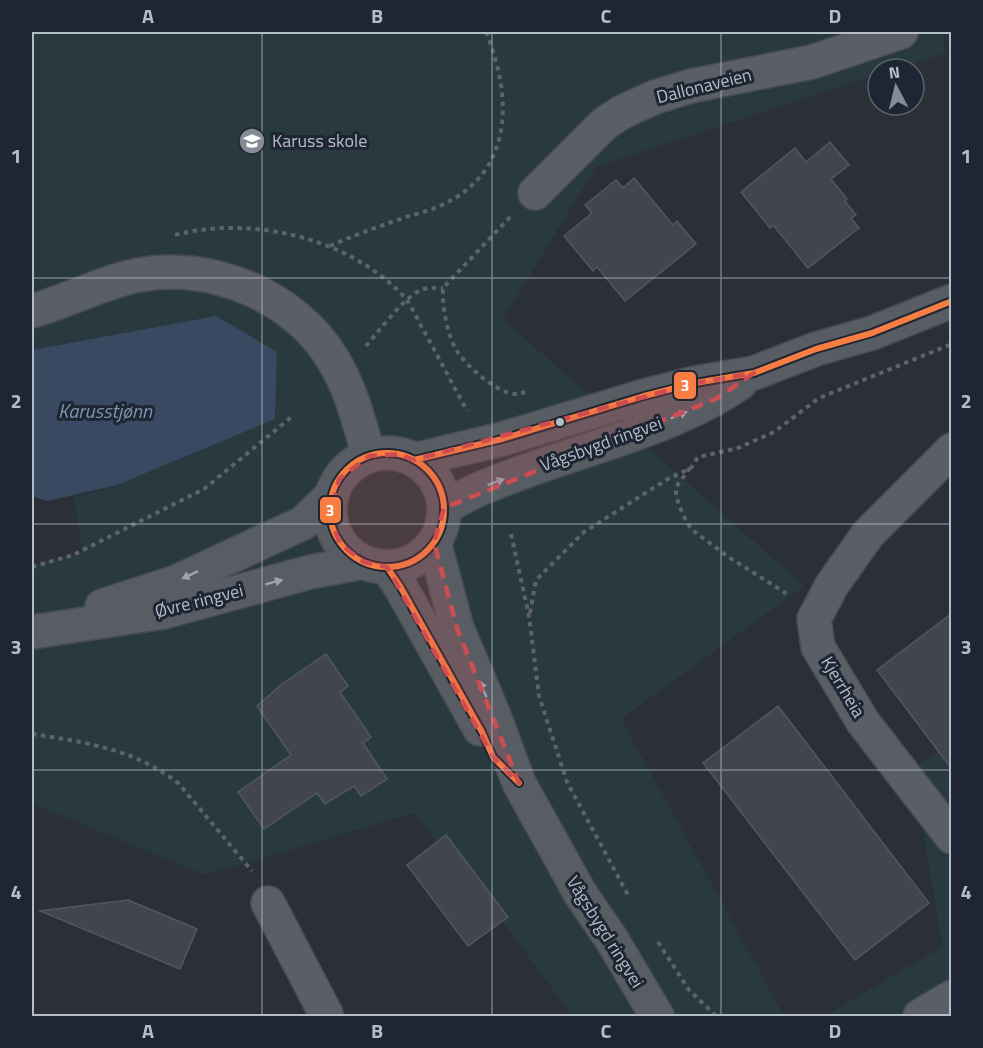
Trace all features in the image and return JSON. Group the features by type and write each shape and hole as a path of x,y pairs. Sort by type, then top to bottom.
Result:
{"street":[{"name":"Dallonaveien","path":"535,194 604,124 622,112 655,97 691,86 813,62 901,32"},
{"path":"32,311 116,280 158,272 179,272 223,279 265,295 302,322 332,357 353,399 369,456"},
{"name":"Vågsbygd ringvei","path":"414,460 502,439 685,385 754,373 816,349 872,333 951,302"},
{"name":"Vågsbygd ringvei","path":"444,508 477,490 558,459 616,441 716,399 754,373"},
{"path":"814,619 832,585 868,534 951,450"},
{"path":"384,453 399,454 414,460 430,472 440,489 444,508 442,525 434,542 422,555 405,564 376,565 351,555 340,543 333,530 330,516 331,496 339,479 352,465 369,456 384,453"},
{"name":"Øvre ringvei","path":"32,631 176,582 303,523 331,496"},
{"name":"Vågsbygd ringvei","path":"434,542 457,628 494,713 519,783 580,893 612,940 657,1017"},
{"name":"Vågsbygd ringvei","path":"376,565 400,586 493,757 519,783"},
{"name":"Øvre ringvei","path":"32,631 164,612 310,572 376,565"},
{"name":"Kjerrheia","path":"814,619 818,647 858,713 951,837"},
{"path":"268,903 326,1014"},
{"path":"920,1017 951,997"}],"path":[{"path":"330,247 358,234 440,206 464,192 484,171 499,141 504,109 495,54 486,32"},
{"path":"526,392 515,394 493,385 457,351 442,308 443,288 524,202 535,194"},
{"path":"364,348 407,300 419,291 443,288"},
{"path":"814,619 791,597 727,556 691,529 682,513 676,496 676,487 698,457 738,448 774,432 819,398 951,344"},
{"path":"32,567 73,555 204,489 294,415"},
{"path":"529,616 537,580 584,532 666,480 691,468"},
{"path":"511,534 529,616 539,696 567,782 630,898"},
{"path":"32,734 88,742 134,756 164,772 179,784 244,859 268,903"},
{"path":"653,934 689,990 716,1017"}],"highlighted area":[{"path":"754,373 716,399 444,508 434,542 457,628 519,783 493,757 387,567 364,562 340,544 330,516 339,479 369,456 399,454 414,460 695,383"}],"shaded area":[{"path":"32,32 943,32 945,53 926,59 926,57 866,57 866,78 596,167 503,319 804,586 621,719 784,1016 572,1016 515,938 414,813 205,875 32,803 32,565 82,552 74,497 117,485 275,419 277,352 216,316 32,350"},
{"path":"951,741 951,1016 825,1016 942,947 913,770"}],"water":[{"name":"Karusstjønn","path":"216,316 277,352 275,419 117,485 47,501 32,496 32,350"}],"building":[{"path":"830,142 849,165 831,179 847,199 845,201 856,215 851,218 859,228 808,268 773,225 770,228 741,192 795,148 806,162"},
{"path":"634,178 673,225 677,221 696,244 625,301 597,267 593,271 564,236 592,213 585,205 616,180 623,188"},
{"path":"951,614 951,768 877,670"},
{"path":"326,654 348,686 340,692 371,737 363,743 387,779 361,796 354,786 325,804 317,793 264,829 238,792 291,755 257,706 282,684"},
{"path":"778,706 929,903 855,960 703,763"},
{"path":"446,835 508,917 468,946 407,865"},
{"path":"128,900 197,929 180,969 40,911"}],"transit line":[{"name":"3","path":"414,460 502,439 644,396 695,383 754,373 816,349 872,333 952,301"},
{"name":"3","path":"387,453 409,458 427,470 439,488 444,510 439,532 427,550 409,562 387,567 365,562 347,550 335,532 330,510 335,488 347,470 365,458 387,453"},
{"name":"3","path":"387,567 482,732 493,757 519,783"}],"place":[{"name":"Karuss skole","path":"252,141"}]}
